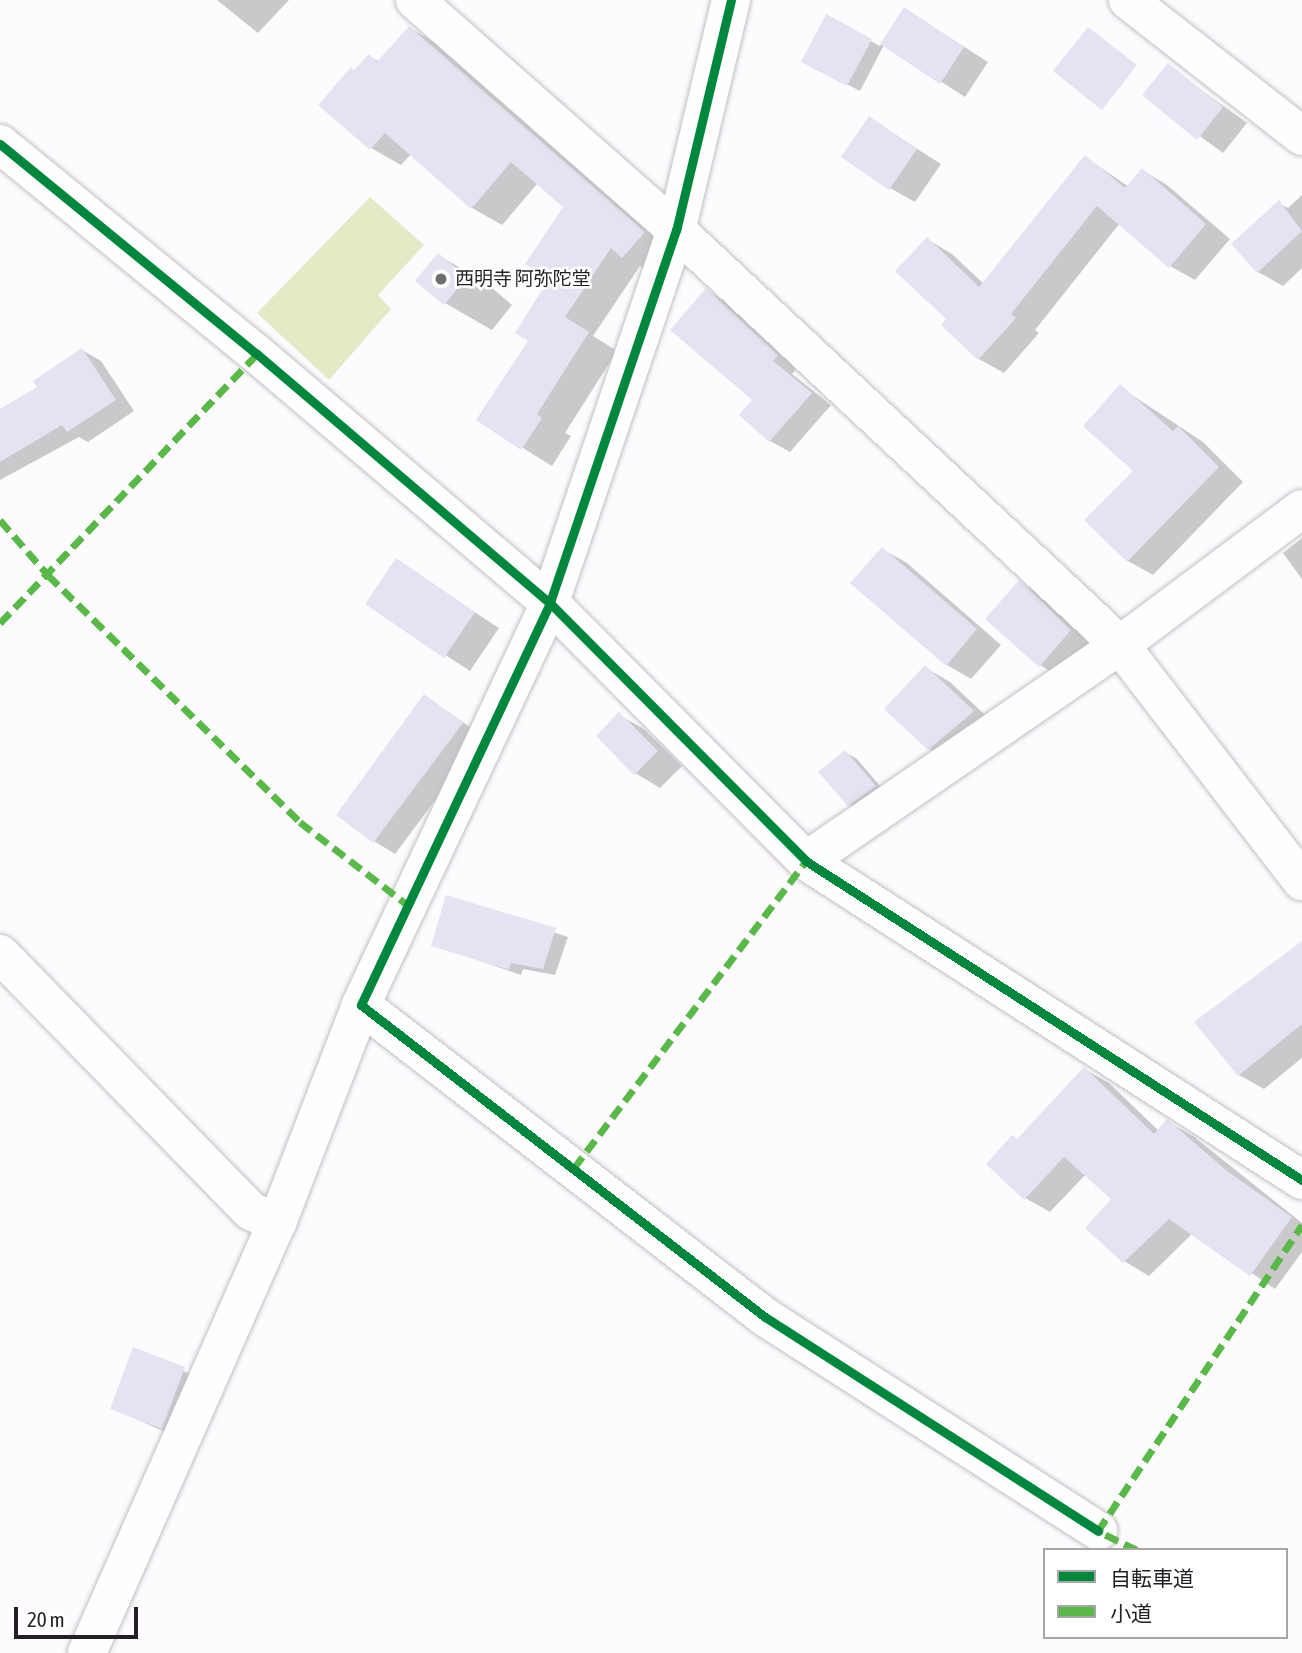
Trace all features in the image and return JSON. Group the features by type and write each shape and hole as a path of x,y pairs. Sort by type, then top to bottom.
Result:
{"street":[{"path":"415,0 676,230 1120,645 1302,881"},
{"path":"87,1653 276,1223 361,1006 550,603 676,230 731,0"},
{"path":"1128,0 1302,136"},
{"path":"0,144 309,398 550,603 806,861 1302,1180"},
{"path":"806,861 1120,645 1302,509"},
{"path":"0,954 251,1211 276,1223"},
{"path":"361,1006 765,1317 1098,1531"}],"green space":[{"path":"370,197 424,245 378,295 391,309 329,380 257,313"}],"building":[{"path":"904,7 964,47 940,84 880,44"},
{"path":"826,14 872,39 847,86 801,62"},
{"path":"409,26 645,232 622,258 611,248 565,317 589,332 537,414 542,418 521,450 476,420 528,341 515,333 549,279 525,264 563,207 511,162 471,209 385,133 370,150 318,105 351,67 354,70 369,54 377,62"},
{"path":"1088,27 1137,65 1102,110 1053,71"},
{"path":"1168,63 1223,107 1197,140 1142,95"},
{"path":"869,116 917,149 889,190 841,157"},
{"path":"1085,155 1125,188 1142,168 1206,224 1169,268 1097,206 1011,314 1016,318 978,360 941,325 946,319 895,271 927,237 979,287"},
{"path":"1279,200 1302,231 1257,273 1231,244"},
{"name":"西明寺 阿弥陀堂","path":"438,253 467,277 444,305 415,281"},
{"path":"706,288 778,355 773,361 812,393 769,442 739,415 752,400 670,330"},
{"path":"82,348 116,400 67,432 62,425 0,462 0,409 37,387 33,381"},
{"path":"1120,384 1173,431 1178,426 1219,467 1127,562 1084,520 1133,471 1083,426"},
{"path":"882,547 977,629 946,666 850,583"},
{"path":"396,558 475,612 444,658 365,604"},
{"path":"1019,580 1071,630 1039,667 985,619"},
{"path":"925,665 974,711 928,750 884,709"},
{"path":"424,694 463,723 373,843 336,815"},
{"path":"619,712 658,751 634,775 596,736"},
{"path":"845,750 876,786 848,806 818,772"},
{"path":"446,895 556,928 543,969 511,963 509,970 431,946"},
{"path":"1302,941 1302,1024 1238,1076 1194,1022"},
{"path":"1084,1067 1154,1134 1167,1119 1227,1171 1292,1217 1250,1276 1169,1219 1123,1263 1085,1228 1111,1199 1064,1157 1024,1200 986,1164 1012,1135 1017,1139"},
{"path":"133,1347 185,1367 162,1429 110,1409"}],"marked path":[{"path":"0,623 257,354"},
{"path":"0,520 48,575 300,822 409,906"},
{"path":"574,1168 806,861"},
{"path":"1133,1548 1098,1531 1302,1225"}],"cycle path":[{"path":"731,0 676,230 550,603 361,1005 765,1317 1098,1531"},
{"path":"0,144 257,354 550,603 806,861 1302,1180"}],"place":[{"name":"西明寺 阿弥陀堂","path":"441,279"}]}
